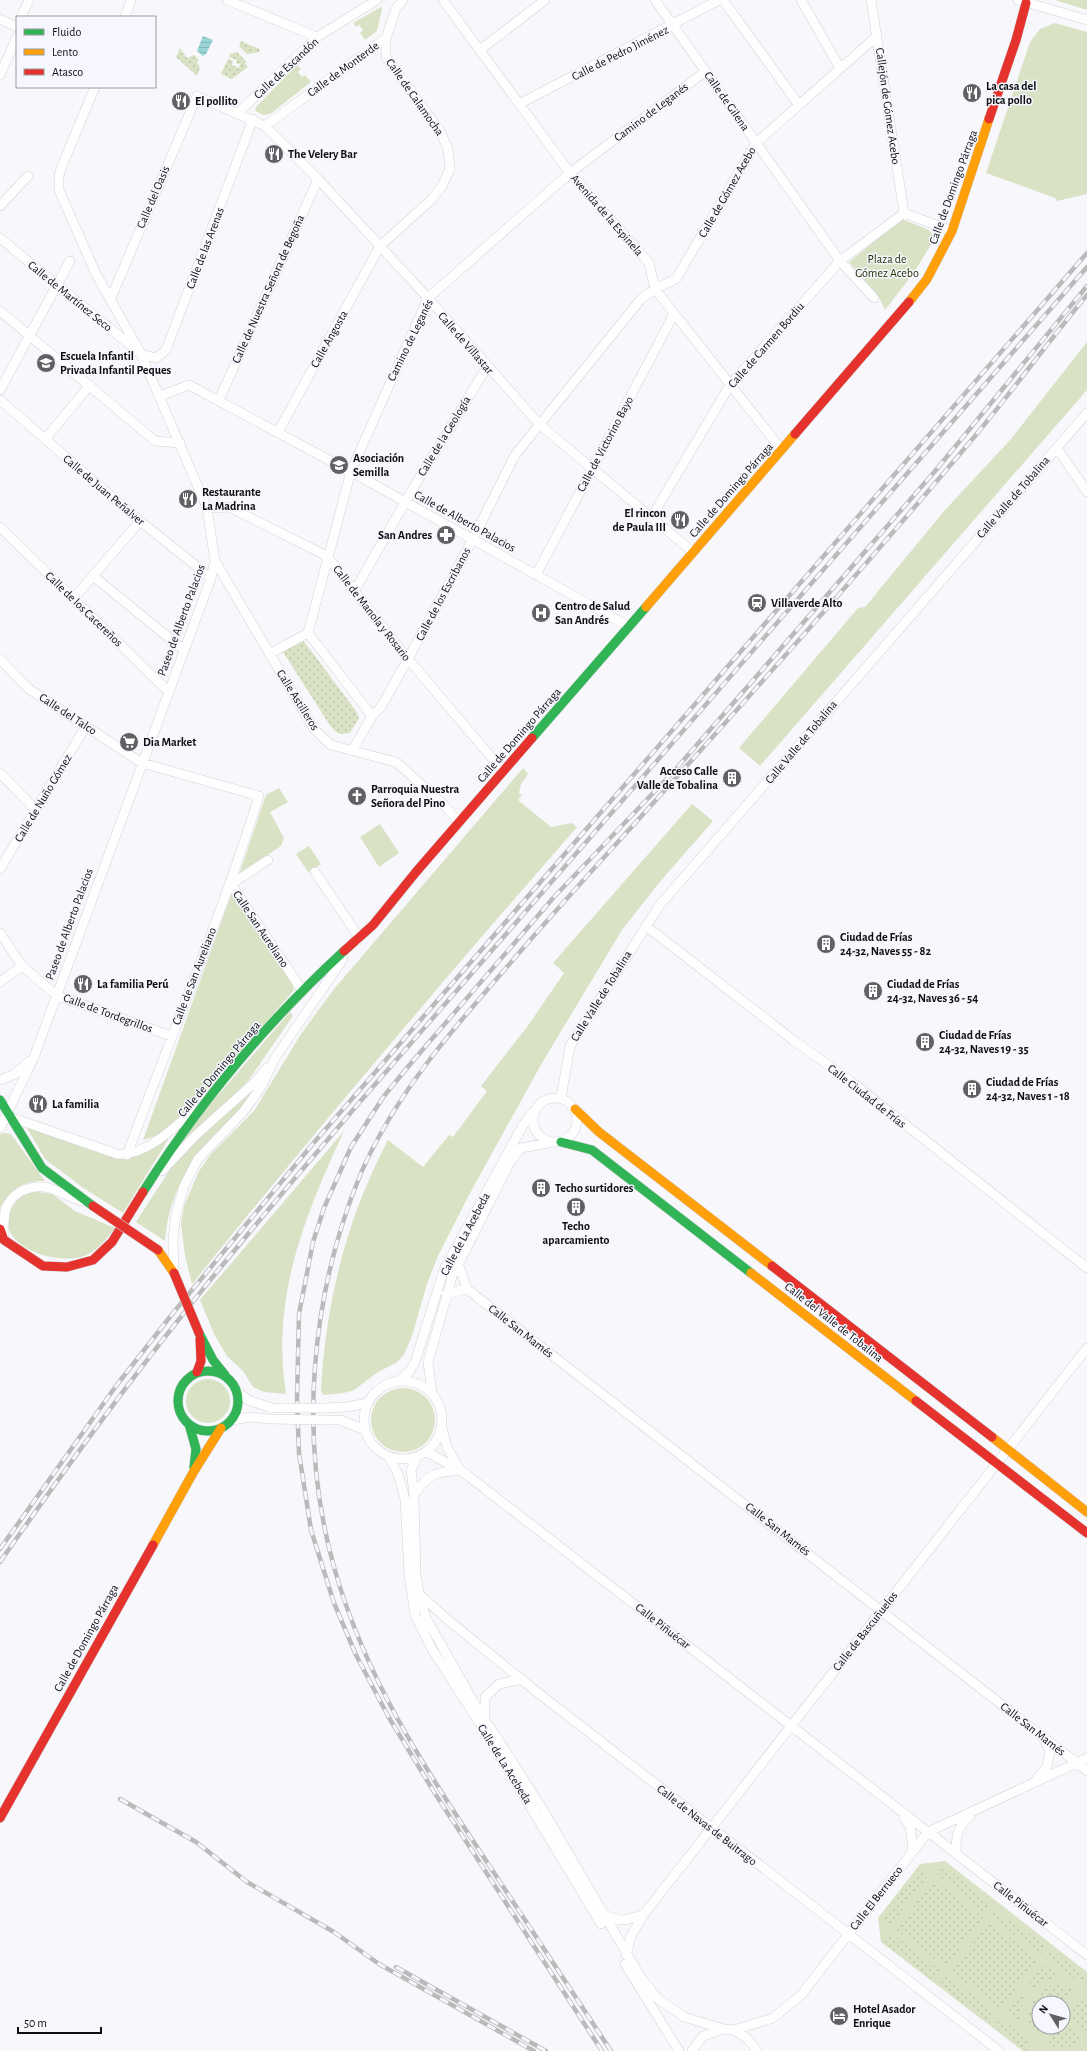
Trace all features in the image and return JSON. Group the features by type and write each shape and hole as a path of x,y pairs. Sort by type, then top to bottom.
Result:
{"street":[{"path":"21,16 29,0"},
{"path":"125,16 132,0"},
{"path":"227,0 246,4 317,37"},
{"name":"Calle de Escandón","path":"238,113 317,37 377,0"},
{"name":"Calle de Monterde","path":"265,126 386,38 396,9 403,0"},
{"name":"Avenida de la Espinela","path":"443,0 481,49 570,174 649,263 655,289 781,449"},
{"path":"481,49 545,0"},
{"name":"Calle de Gilena","path":"655,0 840,261 874,298"},
{"name":"Calle de Pedro Jiménez","path":"519,104 719,0"},
{"path":"723,0 799,105"},
{"path":"801,0 840,68"},
{"name":"Callejón de Gómez Acebo","path":"871,0 904,213"},
{"path":"1022,1 1087,20"},
{"name":"Calle de Domingo Párraga","path":"149,1184 166,1156 205,1101 302,990 373,925 459,822 887,328 927,279 952,231 1016,40 1022,1"},
{"path":"0,19 16,26"},
{"name":"Calle de Gómez Acebo","path":"655,289 676,279 756,142 877,36"},
{"name":"Calle de Calamocha","path":"380,246 431,200 442,186 450,169 448,149 440,131 386,57 386,38"},
{"path":"0,75 16,39"},
{"name":"Camino de Leganés","path":"308,633 327,556 351,471 428,298 570,174 706,71"},
{"name":"Paseo de Alberto Palacios","path":"0,1128 9,1114 34,1057 211,578 215,561 207,508 180,443 141,354 111,298 96,274 62,200 58,183 62,166 96,88"},
{"name":"Calle de Villastar","path":"197,96 253,119 265,126 318,179 428,298 540,425 693,552"},
{"name":"Calle del Oasis","path":"111,298 197,96"},
{"name":"Calle de las Arenas","path":"141,354 156,358 166,350 253,119"},
{"path":"0,206 28,176"},
{"name":"Calle de Nuestra Señora de Begoña","path":"219,400 318,179"},
{"path":"904,213 952,231"},
{"name":"Calle de Carmen Bordiu","path":"651,518 730,385 840,261 904,213"},
{"name":"Calle de Martínez Seco","path":"0,238 141,354"},
{"name":"Calle Angosta","path":"278,432 380,246"},
{"path":"0,390 70,261"},
{"name":"Calle de los Escribanos","path":"352,751 372,716 381,707 408,659 473,538 515,455 641,299 655,289"},
{"path":"0,311 155,441 180,443"},
{"name":"Calle de Victorino Bayo","path":"536,575 674,314"},
{"name":"Calle de la Geología","path":"355,590 405,502 487,366"},
{"path":"45,439 90,385"},
{"name":"Calle de Alberto Palacios","path":"160,396 189,385 351,471 628,626"},
{"name":"Calle de Juan Peñalver","path":"0,400 140,521 211,578"},
{"name":"Calle Valle de Tobalina","path":"561,1098 570,1046 659,906 1087,413"},
{"path":"1057,448 1087,492"},
{"name":"Calle de Manola y Rosario","path":"207,508 228,507 327,556 408,659 503,772"},
{"path":"74,598 140,521"},
{"name":"Calle de los Cacereños","path":"0,527 168,691"},
{"name":"Calle Astilleros","path":"215,561 314,729 331,744 396,762 443,804 459,822"},
{"path":"93,576 184,650"},
{"path":"269,654 308,633 372,716"},
{"name":"Calle del Talco","path":"0,659 29,689 142,763 259,796"},
{"name":"Calle de Nuño Gómez","path":"0,869 86,726"},
{"path":"0,774 36,810"},
{"name":"Calle de San Aureliano","path":"127,1155 171,1036 231,884 259,796"},
{"name":"Calle San Aureliano","path":"268,860 231,884 302,990"},
{"path":"315,872 359,937"},
{"name":"Calle Ciudad de Frías","path":"646,926 849,1080 1087,1268"},
{"name":"Calle de Tordegrillos","path":"0,933 22,966 56,995 171,1036"},
{"name":"Calle de Domingo Párraga","path":"174,1273 173,1239 176,1214 184,1186 198,1159 244,1111 257,1093 275,1058 359,937"},
{"path":"0,982 22,966"},
{"name":"Paseo de Alberto Palacios","path":"0,1080 15,1074 34,1057"},
{"name":"Calle de Domingo Párraga","path":"149,1184 195,1136 254,1082 275,1058"},
{"path":"548,1098 561,1098 570,1103 575,1109 577,1117 575,1130 570,1136 557,1142 539,1137 534,1131 532,1120 533,1112 538,1104 548,1098"},
{"path":"0,1100 42,1168 93,1206 158,1250 174,1273 199,1333 213,1360 233,1383 238,1392 254,1403 272,1408 346,1407 368,1403"},
{"path":"9,1114 117,1154 127,1155 160,1139 205,1101"},
{"name":"Calle del Valle de Tobalina","path":"575,1109 599,1132 1087,1512"},
{"name":"Calle de La Acebeda","path":"398,1381 409,1372 415,1362 444,1270 523,1125 533,1112"},
{"name":"Calle del Valle de Tobalina","path":"557,1142 592,1150 1087,1533"},
{"name":"Calle de La Acebeda","path":"432,1393 428,1362 446,1294 458,1263 510,1162 521,1148 557,1142"},
{"path":"0,1229 4,1240 43,1266 67,1267 93,1260 112,1242 149,1184"},
{"path":"4,1240 3,1221 7,1204 19,1192 32,1186 48,1187 93,1206"},
{"path":"446,1294 467,1289 458,1263"},
{"name":"Calle San Mamés","path":"467,1289 882,1610 1087,1771"},
{"path":"197,1372 201,1361 199,1333"},
{"name":"Calle de Bascuñuelos","path":"626,1955 631,1936 644,1914 996,1462 1008,1450 1087,1348"},
{"path":"225,1375 217,1371 207,1370 197,1372 185,1382 178,1396 178,1406 182,1416 189,1424 204,1431 221,1428 232,1420 252,1417 269,1419 340,1420 365,1430"},
{"path":"414,1495 421,1483 431,1476 442,1472 460,1470 447,1447 442,1428 442,1409 432,1393 416,1383 398,1381 380,1388 368,1403 365,1412 365,1430 374,1446 389,1457 403,1460 417,1458 427,1452 437,1442 442,1428"},
{"path":"232,1420 238,1407 238,1392"},
{"name":"Calle de Domingo Párraga","path":"189,1424 196,1449 194,1470"},
{"name":"Calle de Domingo Párraga","path":"0,1818 194,1470 221,1428"},
{"name":"Calle Piñuécar","path":"427,1452 460,1470 1087,1955"},
{"name":"Calle de La Acebeda","path":"389,1457 398,1474 405,1499 409,1574 415,1615 432,1649 488,1736 679,2051"},
{"name":"Calle de La Acebeda","path":"417,1458 411,1470 414,1495 416,1574 419,1594 426,1618 485,1722 490,1727 543,1810 626,1955 658,1998 684,2017 724,2029"},
{"name":"Calle de Navas de Buitrago","path":"419,1594 448,1620 710,1828 999,2051"},
{"path":"485,1722 485,1697 499,1684 522,1679"},
{"name":"Calle El Berrueco","path":"1033,1783 1047,1767 1050,1750 1041,1735"},
{"name":"Calle El Berrueco","path":"734,2030 773,2018 801,1995 928,1832 1087,1758"},
{"name":"Calle Piñuécar","path":"895,1807 910,1826 913,1851"},
{"path":"956,1853 956,1834 962,1823 977,1810"},
{"path":"602,1913 613,1919 627,1921 644,1914"},
{"path":"692,2051 703,2036 724,2029 734,2030 748,2039 757,2051"}],"green space":[{"path":"1055,0 1087,0 1087,10"},
{"path":"381,7 382,9 377,31 365,40 360,33 363,30 359,25 356,27 353,23"},
{"path":"1055,23 1087,32 1087,194 1057,201 1055,198 986,173 1030,42 1040,29"},
{"path":"241,41 259,49 260,52 247,54 239,46"},
{"path":"180,48 187,58 194,55 199,60 197,62 200,68 197,76 176,57"},
{"path":"237,52 246,61 245,63 248,67 232,79 221,74 228,59 233,61 232,65 239,68 240,64 236,63 237,60 229,57 230,54"},
{"path":"297,65 301,69 298,72 302,77 305,75 311,82 270,114 263,115 255,111 256,107"},
{"name":"Plaza de Gómez Acebo","path":"902,219 929,230 935,238 913,274 885,310 879,297 849,262"},
{"path":"1087,342 1087,390 760,766 739,748 858,608 865,607 945,510 1011,439"},
{"path":"303,640 356,711 359,718 350,733 339,734 331,727 283,652"},
{"path":"523,768 528,774 521,784 519,793 522,795 518,800 551,827 572,823 577,827 382,1054 286,1168 192,1284 185,1256 181,1224 184,1206 199,1171 211,1154 254,1111 301,1034 334,989"},
{"path":"279,788 288,802 270,812 284,838 281,846 241,873 240,872 266,795"},
{"path":"692,804 713,821 658,884 622,930 542,1063 470,1193 438,1256 427,1284 412,1336 404,1355 396,1363 378,1372 354,1390 344,1393 324,1395 321,1392 327,1326 341,1262 361,1199 388,1140 423,1167 449,1135 453,1137 487,1091 481,1086 527,1027 564,973 553,963"},
{"path":"380,824 399,853 379,867 360,837"},
{"path":"309,846 321,864 308,872 296,854"},
{"path":"233,894 292,984 294,990 192,1108 162,1134 143,1140 231,895"},
{"path":"290,1012 293,1016 248,1081 173,1154 186,1132"},
{"path":"252,1089 250,1098 210,1141 183,1179 171,1208 165,1241 136,1222 169,1171 182,1155"},
{"path":"24,1123 126,1159 147,1152 167,1139 168,1140 123,1213 82,1187 45,1159"},
{"path":"344,1131 316,1195 294,1259 287,1291 283,1324 283,1359 286,1394 264,1392 253,1387 243,1371 227,1356 214,1334 200,1300"},
{"path":"0,1134 11,1134 45,1181 30,1182 18,1187 0,1208"},
{"path":"32,1192 52,1194 75,1211 115,1228 98,1248 84,1256 64,1259 30,1250 14,1237 9,1229 8,1219 15,1203 23,1195"},
{"path":"204,1379 212,1379 217,1380 224,1385 229,1392 229,1410 224,1417 217,1422 204,1423 196,1420 189,1413 186,1405 186,1397 189,1389 196,1382"},
{"path":"397,1388 409,1388 426,1397 433,1408 435,1420 433,1432 426,1443 409,1452 397,1452 385,1447 376,1438 371,1426 371,1414 376,1402 385,1393"},
{"path":"945,1861 1087,1972 1087,2051 1023,2051 881,1942 878,1918 920,1864"},
{"path":"944,1866 993,1905 986,1914 938,1875"},
{"path":"919,1869 928,1875 891,1925 882,1918"},
{"path":"934,1880 983,1917 946,1967 896,1929"},
{"path":"994,1913 1005,1921 1008,1917 1047,1947 1041,1955 992,1917"},
{"path":"989,1922 1038,1960 1000,2009 951,1971"},
{"path":"892,1934 941,1971 933,1981 885,1943"},
{"path":"1052,1950 1085,1976 1082,1980 1070,1977 1046,1958"},
{"path":"1043,1964 1062,1977 1042,1981 1031,1990 1026,1987"},
{"path":"947,1975 996,2014 989,2023 939,1985"},
{"path":"1055,1985 1068,1987 1074,1990 1070,1995 1037,1995 1044,1988"},
{"path":"1022,1991 1027,1995 1022,2004 1020,2024 1005,2012"},
{"path":"1082,1997 1087,2002 1086,2033 1071,2021 1071,2011"},
{"path":"1031,2005 1031,2026 1029,2019 1029,2010"},
{"path":"1000,2018 1022,2035 1030,2047 1027,2051 994,2027"},
{"path":"1071,2029 1083,2038 1079,2042 1065,2047 1056,2047 1046,2043 1052,2035 1071,2035"}],"water":[{"path":"203,36 213,40 206,54 203,56 197,51"}],"railway":[{"path":"0,1549 116,1386 173,1313 311,1146 1087,253"},
{"path":"0,1562 133,1378 268,1210 358,1104 1087,267"},
{"path":"602,2051 434,1792 388,1716 356,1655 334,1603 311,1530 299,1453 297,1400 299,1314 313,1242 324,1208 351,1147 384,1096 554,897 675,770 936,470 1087,286"},
{"path":"611,2051 460,1822 417,1753 378,1682 361,1645 347,1607 334,1567 323,1518 316,1469 313,1419 315,1368 321,1318 330,1268 344,1220 361,1173 375,1144 407,1090 445,1040 550,917 757,687 903,520 975,436 1087,295"},
{"path":"120,1799 196,1842 247,1882 334,1932 379,1964 534,2051"},
{"path":"396,1967 546,2051"}],"traffic: fast":[{"path":"532,738 646,607"},
{"path":"143,1192 187,1127 211,1095 261,1035 344,951"},
{"path":"0,1100 42,1168 93,1206"},
{"path":"561,1142 592,1150 751,1273"},
{"path":"199,1333 213,1360 225,1375"},
{"path":"202,1371 214,1371 225,1376 233,1384 238,1395 238,1401 236,1413 225,1426 214,1431 202,1431 191,1426 183,1418 178,1407 178,1395 183,1384 191,1376 202,1371"},
{"path":"189,1424 196,1449 194,1467"}],"traffic: slow":[{"path":"909,302 927,279 952,231 989,119"},
{"path":"646,607 795,434"},
{"path":"575,1109 599,1132 772,1266"},
{"path":"158,1250 174,1273"},
{"path":"751,1273 916,1401"},
{"path":"153,1545 194,1471 221,1428"},
{"path":"992,1437 1087,1512"}],"traffic: jam":[{"path":"989,119 1016,40 1026,3"},
{"path":"795,434 909,302"},
{"path":"344,951 373,925 416,872 532,738"},
{"path":"0,1229 4,1240 43,1266 67,1267 93,1260 112,1242 143,1192"},
{"path":"93,1206 158,1250"},
{"path":"772,1266 992,1437"},
{"path":"174,1273 199,1333"},
{"path":"197,1372 201,1361 200,1339"},
{"path":"916,1401 1087,1533"},
{"path":"0,1818 153,1545"}],"place":[{"name":"La casa del pica pollo","path":"972,93"},
{"name":"El pollito","path":"181,101"},
{"name":"The Velery Bar","path":"274,154"},
{"name":"Escuela Infantil Privada Infantil Peques","path":"46,363"},
{"name":"Asociación Semilla","path":"339,465"},
{"name":"Restaurante La Madrina","path":"188,499"},
{"name":"El rincon de Paula III","path":"680,520"},
{"name":"San Andres","path":"446,535"},
{"name":"Villaverde Alto","path":"757,603"},
{"name":"Centro de Salud San Andrés","path":"541,613"},
{"name":"Dia Market","path":"129,742"},
{"name":"Acceso Calle Valle de Tobalina","path":"732,778"},
{"name":"Parroquia Nuestra Señora del Pino","path":"357,796"},
{"name":"Ciudad de Frías 24-32, Naves 55 - 82","path":"826,944"},
{"name":"La familia Perú","path":"83,984"},
{"name":"Ciudad de Frías 24-32, Naves 36 - 54","path":"873,991"},
{"name":"Ciudad de Frías 24-32, Naves 19 - 35","path":"925,1042"},
{"name":"Ciudad de Frías 24-32, Naves 1 - 18","path":"972,1089"},
{"name":"La familia","path":"38,1104"},
{"name":"Techo surtidores","path":"541,1188"},
{"name":"Techo aparcamiento","path":"576,1207"},
{"name":"Hotel Asador Enrique","path":"839,2016"}]}
